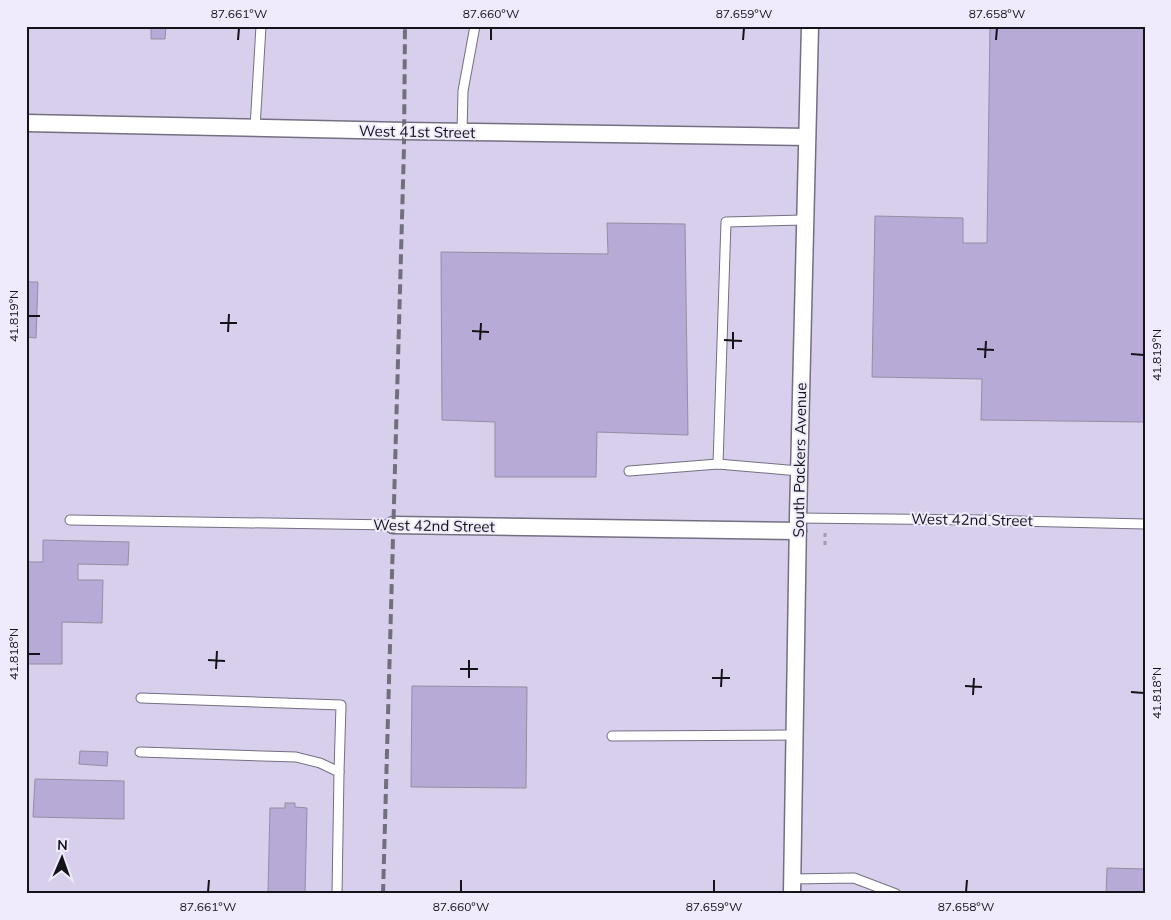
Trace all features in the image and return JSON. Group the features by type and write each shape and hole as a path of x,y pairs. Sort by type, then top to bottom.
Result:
{"street":[{"name":"South Packers Avenue","path":"792,886 799,471 810,26"},
{"name":"West 41st Street","path":"26,123 807,137"},
{"name":"West 42nd Street","path":"393,525 798,525"}],"lane":[{"path":"255,128 262,26"},
{"path":"462,132 463,91 475,26"},
{"path":"718,464 726,222 805,220"},
{"path":"629,471 718,464 799,471"},
{"name":"West 42nd Street","path":"70,520 393,525"},
{"name":"West 42nd Street","path":"798,525 978,520 1145,524"},
{"path":"141,698 341,706 337,894"},
{"path":"612,736 795,735"},
{"path":"140,752 296,757 320,763 339,772"},
{"path":"792,886 854,878 896,894"}],"shaded area":[{"path":"26,26 1145,26 1145,894 26,894"}],"building":[{"path":"166,26 165,39 151,39 151,27 121,27"},
{"path":"990,26 1145,26 1145,422 981,420 982,379 872,377 875,216 963,218 963,243 987,243"},
{"path":"26,149 28,149 27,190 26,190"},
{"path":"607,223 685,224 688,435 597,432 596,477 495,477 495,422 442,420 441,252 608,254"},
{"path":"26,282 38,282 36,338 26,337"},
{"path":"43,540 129,542 128,565 78,564 78,580 103,580 102,623 62,622 62,664 26,664 26,562 43,562"},
{"path":"412,686 527,687 526,788 411,787"},
{"path":"80,751 108,752 107,766 79,764"},
{"path":"35,779 124,781 124,819 33,817"},
{"path":"285,803 295,803 295,807 307,808 305,893 268,892 270,808 285,808"},
{"path":"1107,868 1145,869 1145,894 1106,894"}],"railway":[{"path":"383,894 404,147 405,26"}]}
